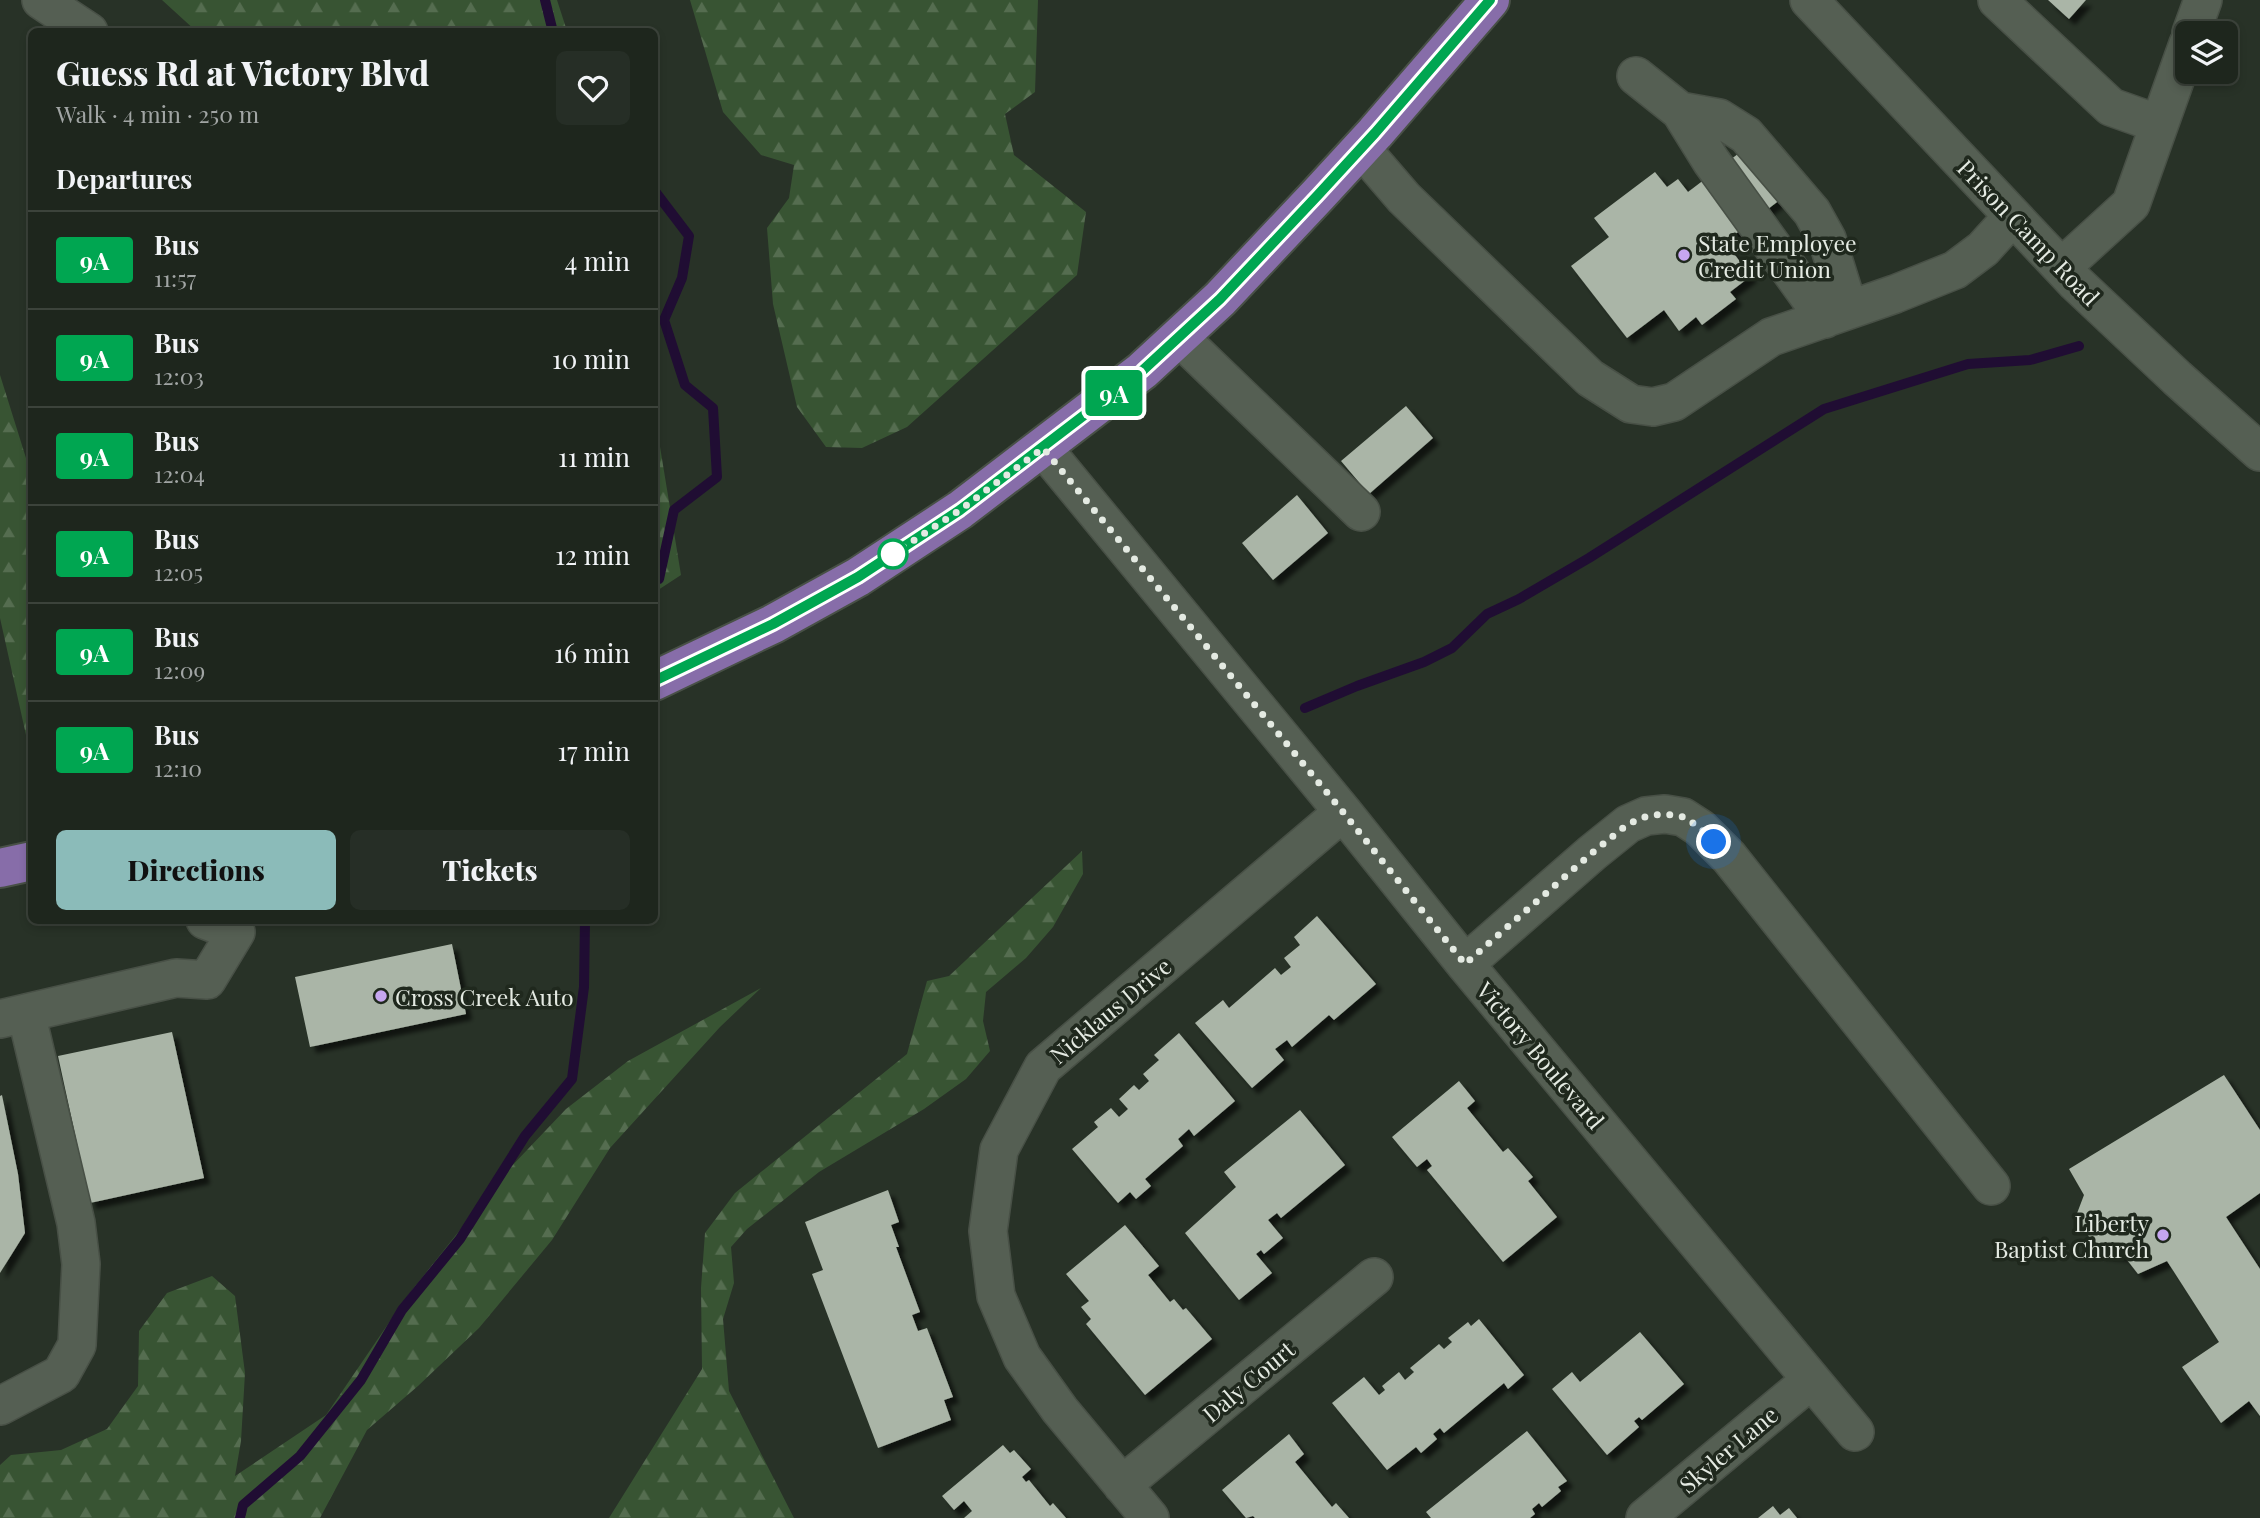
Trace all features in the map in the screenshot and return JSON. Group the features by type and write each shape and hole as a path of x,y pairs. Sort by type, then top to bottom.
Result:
{"main road":[{"path":"658,679 773,624 858,577 960,510 1142,371 1220,299 1362,148 1490,0"},
{"path":"0,868 28,862"}],"street":[{"path":"41,0 83,28"},
{"name":"Prison Camp Road","path":"1809,0 2062,267 2177,378 2260,452"},
{"path":"1997,0 2110,107 2159,124"},
{"path":"2195,21 2203,0"},
{"path":"1636,76 1680,111 1711,161 1837,314"},
{"path":"2062,267 2131,204 2175,80"},
{"path":"1680,111 1719,118 1746,135 1812,212 1827,239 1837,314"},
{"path":"1362,148 1404,198 1590,378 1631,404 1653,407 1674,402 1771,337 1955,270 1983,249 2013,216"},
{"path":"1179,337 1361,512"},
{"name":"Victory Boulevard","path":"1043,448 1465,964 1855,1432"},
{"name":"Nicklaus Drive","path":"1150,1518 1060,1410 1022,1357 996,1296 988,1231 999,1150 1043,1067 1343,812"},
{"path":"1465,964 1628,824 1647,816 1665,814 1684,817 1700,828 1729,857 1991,1186"},
{"path":"0,1406 61,1374 77,1345 81,1264 76,1223 13,1016 176,978 207,980 236,932 215,924"},
{"name":"Daly Court","path":"1122,1485 1374,1277"},
{"name":"Skyler Lane","path":"1644,1518 1811,1380"}],"green space":[{"path":"162,0 557,0 566,28 193,28"},
{"path":"690,0 1038,0 1035,92 1005,114 1014,155 1086,212 1077,275 907,427 862,448 826,447 797,407 773,304 767,228 789,198 794,165 761,155 723,112"},
{"path":"0,375 28,464 28,744 0,618"},
{"path":"658,434 681,575 658,590"},
{"path":"1082,851 1083,874 1053,927 1026,958 986,992 983,1021 990,1051 966,1079 924,1109 819,1172 747,1229 731,1247 734,1283 723,1319 729,1391 794,1518 609,1518 702,1369 701,1288 705,1233 735,1193 907,1054 927,981 949,976"},
{"path":"761,988 720,1027 610,1148 552,1240 479,1328 367,1430 320,1518 0,1518 0,1465 11,1455 61,1450 107,1429 138,1386 139,1331 167,1293 212,1276 235,1296 245,1373 241,1441 235,1476 326,1415 405,1299 506,1172 566,1109 628,1061"}],"building":[{"path":"2048,0 2086,0 2069,19"},
{"path":"1747,147 1785,196 1725,242 1751,276 1730,292 1736,299 1702,325 1696,317 1679,331 1664,310 1627,338 1571,266 1609,237 1594,218 1655,172 1667,187 1678,179 1688,192"},
{"path":"1406,406 1433,438 1369,494 1341,461"},
{"path":"1297,495 1328,533 1273,580 1242,543"},
{"path":"1317,916 1376,984 1334,1020 1329,1015 1292,1047 1287,1040 1275,1049 1284,1060 1252,1088 1195,1023 1223,1000 1229,1008 1275,968 1281,975 1291,967 1284,958 1300,945 1294,937"},
{"name":"Cross Creek Auto","path":"452,944 466,1014 310,1047 295,977"},
{"path":"172,1032 204,1178 90,1203 58,1056"},
{"path":"1179,1033 1235,1101 1194,1136 1189,1129 1178,1139 1183,1146 1145,1179 1151,1186 1136,1199 1130,1192 1118,1203 1072,1149 1098,1127 1094,1122 1111,1108 1119,1117 1128,1109 1119,1099 1134,1085 1139,1090 1149,1081 1143,1074 1159,1060 1154,1055"},
{"name":"Liberty Baptist Church","path":"2224,1075 2260,1130 2260,1193 2226,1217 2260,1269 2260,1416 2249,1401 2221,1423 2182,1367 2219,1342 2167,1261 2138,1274 2124,1256 2099,1253 2076,1216 2084,1195 2069,1169"},
{"path":"1459,1081 1475,1101 1467,1108 1503,1152 1508,1148 1533,1177 1528,1181 1557,1217 1503,1262 1427,1170 1432,1166 1427,1159 1417,1167 1392,1137"},
{"path":"2,1095 18,1174 25,1233 0,1273 0,1096"},
{"path":"1300,1110 1345,1165 1281,1218 1277,1213 1268,1220 1283,1238 1264,1254 1261,1250 1256,1254 1272,1273 1239,1300 1185,1233 1236,1187 1224,1172"},
{"path":"888,1190 899,1222 891,1225 899,1247 896,1247 920,1312 912,1315 918,1331 927,1328 953,1397 944,1400 951,1420 878,1448 812,1274 823,1270 805,1222"},
{"path":"1125,1225 1159,1266 1148,1275 1170,1302 1174,1299 1183,1310 1186,1308 1212,1339 1145,1395 1086,1324 1091,1319 1081,1307 1089,1301 1066,1274"},
{"path":"1479,1319 1524,1375 1508,1389 1504,1383 1444,1433 1440,1428 1433,1434 1437,1439 1421,1453 1416,1447 1387,1470 1332,1403 1364,1377 1379,1395 1385,1390 1382,1386 1399,1372 1405,1380 1414,1372 1410,1368 1439,1344 1444,1349 1452,1342 1448,1338 1468,1322 1471,1326"},
{"path":"1640,1332 1684,1384 1642,1420 1639,1417 1634,1421 1639,1427 1607,1455 1552,1389 1572,1372 1580,1382"},
{"path":"1527,1431 1567,1481 1558,1487 1561,1491 1542,1507 1539,1503 1532,1509 1535,1514 1530,1518 1431,1518 1426,1512"},
{"path":"1289,1434 1304,1454 1295,1462 1332,1507 1336,1503 1349,1518 1246,1518 1222,1490"},
{"path":"1003,1445 1010,1453 1014,1450 1031,1469 1022,1477 1026,1482 1029,1480 1050,1506 1053,1503 1066,1518 964,1518 972,1511 964,1501 954,1510 942,1496"},
{"path":"1773,1506 1780,1515 1789,1508 1797,1518 1758,1518"}],"waterway":[{"path":"545,0 552,28"},
{"path":"658,195 689,236 682,278 664,320 685,385 713,408 717,477 674,510 659,579"},
{"path":"1305,708 1424,662 1452,648 1487,614 1519,599 1589,558 1824,409 1968,364 2030,360 2079,346"},
{"path":"240,1518 243,1505 300,1456 361,1380 402,1310 460,1239 525,1136 572,1079 584,987 585,924"}],"bus line":[{"name":"9A","path":"658,679 773,624 858,577 960,510 1142,371 1220,299 1318,195 1490,0"}],"place":[{"name":"State Employee Credit Union","path":"1684,255"},
{"name":"Cross Creek Auto","path":"381,996"},
{"name":"Liberty Baptist Church","path":"2163,1235"}],"route":[{"path":"893,554 960,510 1043,448 1465,964 1628,824 1647,816 1665,814 1684,817 1714,842"}]}
